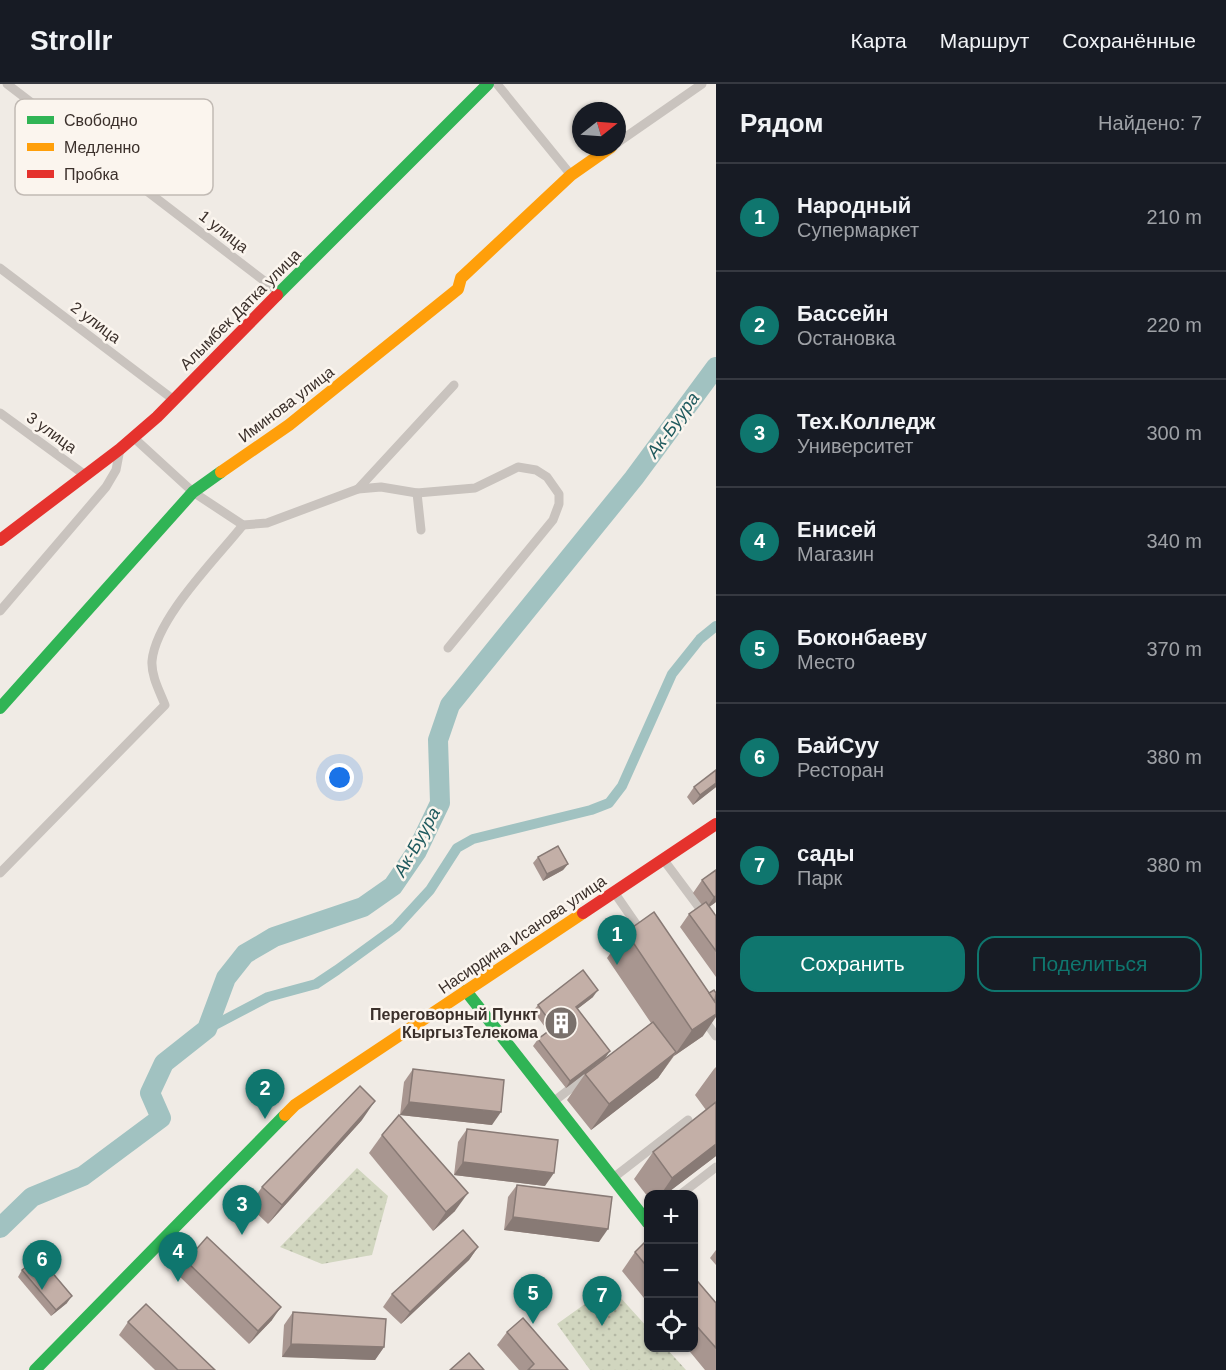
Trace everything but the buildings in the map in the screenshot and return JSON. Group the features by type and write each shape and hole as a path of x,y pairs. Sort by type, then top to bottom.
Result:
{"main road":[{"name":"Алымбек Датка улица","path":"0,540 134,438 488,84"},
{"name":"Иминова улица","path":"0,708 193,492 289,425 458,289 460,278 571,175 598,156"},
{"name":"Насирдина Исанова улица","path":"35,1370 295,1105 716,824"},
{"path":"466,991 644,1217"}],"street":[{"name":"1 улица","path":"7,84 27,99"},
{"path":"497,84 571,175"},
{"path":"626,137 702,84"},
{"name":"1 улица","path":"151,195 279,293"},
{"name":"2 улица","path":"0,268 174,400"},
{"path":"358,489 454,385"},
{"name":"3 улица","path":"0,413 86,475"},
{"path":"134,438 193,492 243,525 267,523 358,489 381,487 417,493 475,488 518,467 536,470 547,477 559,494 559,504 553,520 448,648"},
{"path":"0,611 106,487 116,470 120,449"},
{"path":"417,493 421,530"},
{"path":"0,873 165,705 156,683 152,662 162,627 243,525"},
{"path":"663,859 716,930"},
{"path":"614,892 646,939"},
{"path":"695,1007 716,1036"},
{"path":"553,1102 597,1068"},
{"path":"613,1179 688,1120"},
{"path":"686,1190 716,1167"}],"green space":[{"path":"357,1168 388,1196 372,1255 322,1264 280,1247"},
{"path":"610,1286 644,1324 644,1352 670,1352 686,1370 590,1370 557,1324"}],"waterway":[{"name":"Ак-Буура","path":"0,1228 32,1197 83,1176 161,1118 150,1093 164,1063 207,1029 226,978 245,954 274,937 363,907 393,886 417,851 440,803 438,740 450,705 634,478 716,367"},
{"path":"207,1029 268,997 316,984 337,970 396,927 430,890 457,848 473,839 591,810 609,803 622,786 672,674 700,639 716,626"}],"traffic: fast":[{"path":"277,295 488,84"},
{"path":"0,708 193,492 221,472"},
{"path":"466,991 644,1218"},
{"path":"35,1370 285,1115"}],"traffic: slow":[{"path":"221,472 289,425 458,289 461,278 571,175 598,156"},
{"path":"285,1115 295,1105 583,913"}],"traffic: jam":[{"path":"0,540 120,449 157,417 277,295"},
{"path":"583,913 716,824"}],"place":[{"name":"Народный","path":"617,965"},
{"name":"Переговорный Пункт КыргызТелекома","path":"561,1023"},
{"name":"Бассейн","path":"265,1119"},
{"name":"Тех.Колледж","path":"242,1235"},
{"name":"Енисей","path":"178,1282"},
{"name":"БайСуу","path":"42,1290"},
{"name":"Боконбаеву","path":"533,1324"},
{"name":"сады","path":"602,1326"}]}
